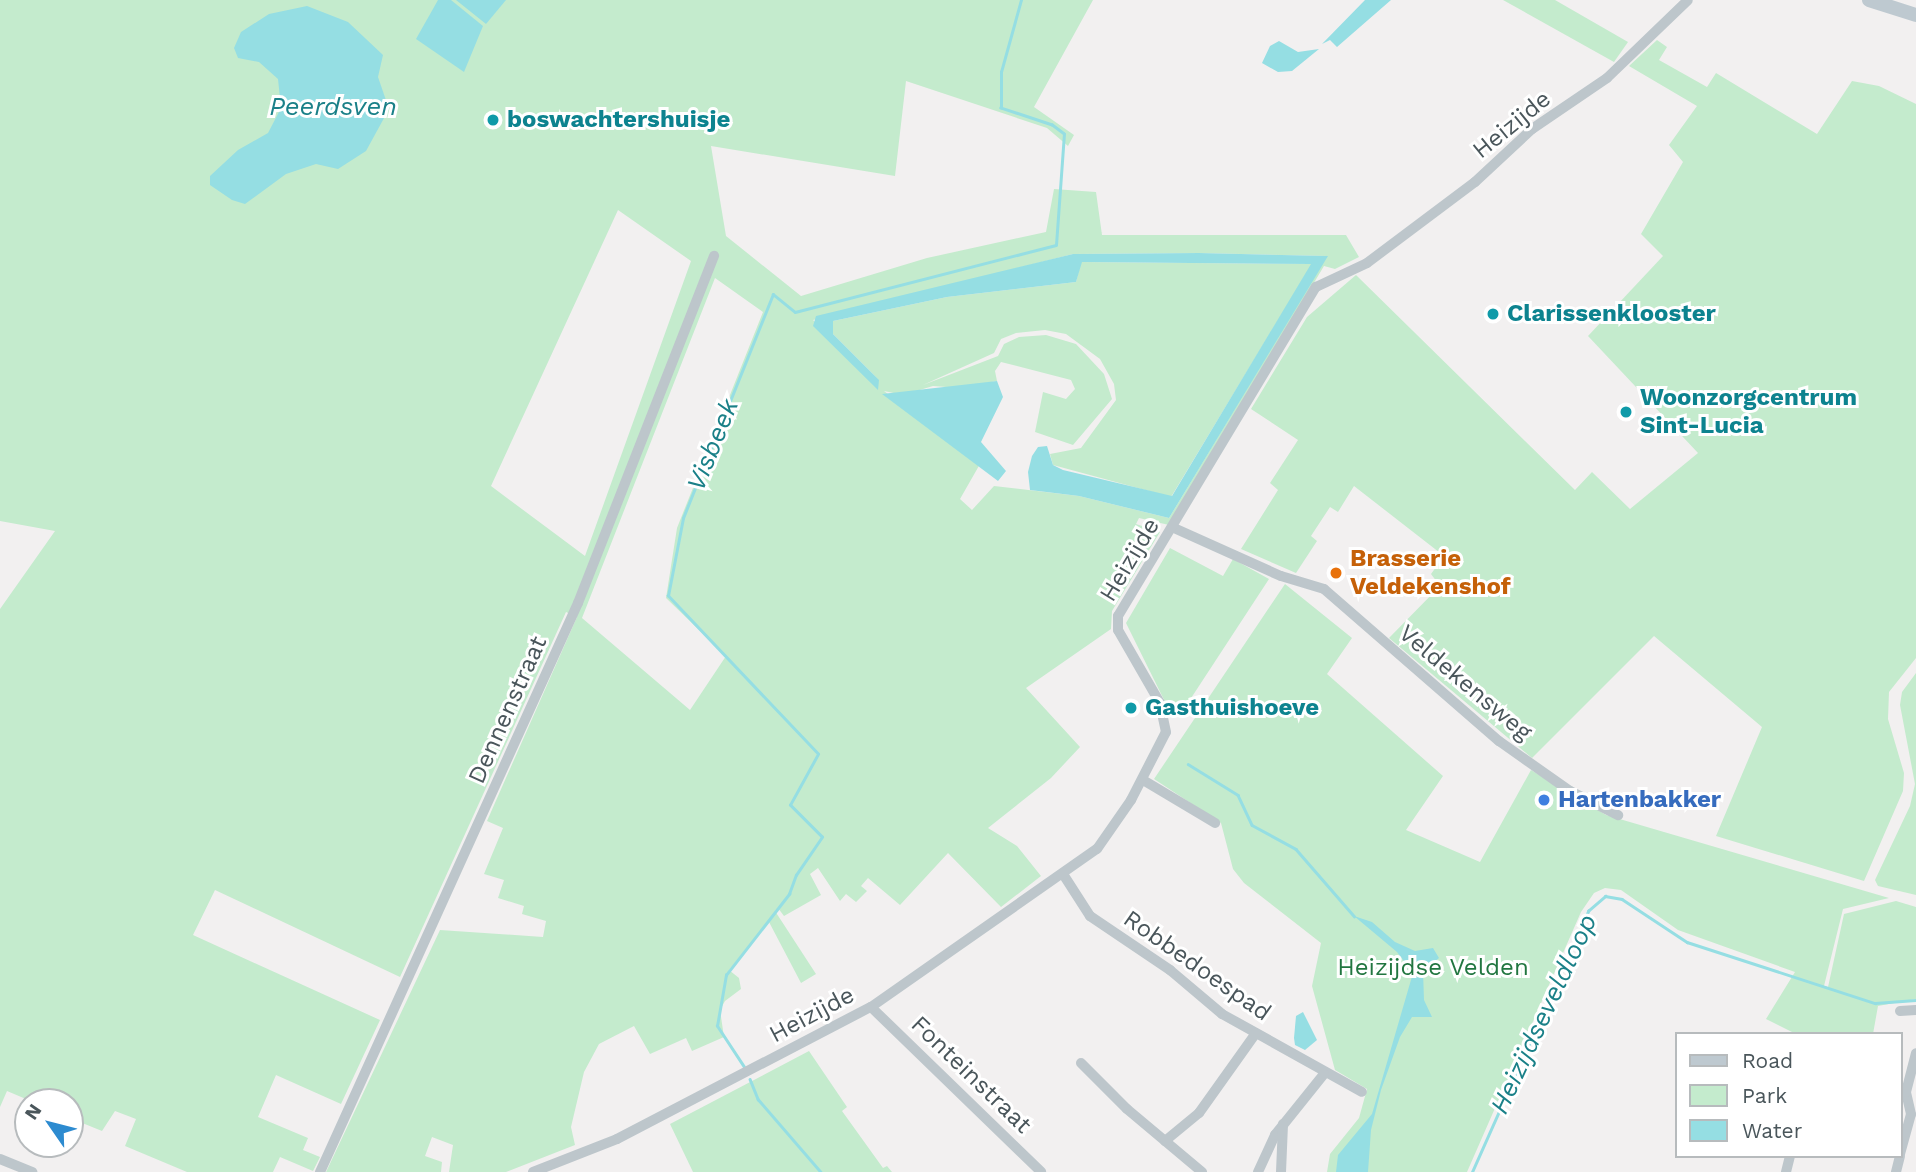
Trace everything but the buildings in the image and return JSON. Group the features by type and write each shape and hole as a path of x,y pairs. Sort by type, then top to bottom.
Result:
{"street":[{"name":"Heizijde","path":"533,1172 617,1139 871,1007 1063,874 1110,835 1163,746 1166,719 1118,630 1118,615 1174,528 1320,283 1367,263 1475,182 1532,129 1607,78 1689,0"},
{"path":"1869,0 1916,15"},
{"name":"Dennenstraat","path":"320,1172 578,603 714,256"},
{"name":"Veldekensweg","path":"1174,528 1281,576 1324,589 1499,741 1581,798 1618,815"},
{"path":"1143,780 1215,823"},
{"name":"Robbedoespad","path":"1063,874 1090,916 1170,970 1222,1014 1324,1074 1362,1092"},
{"name":"Fonteinstraat","path":"871,1007 1041,1172"},
{"path":"1900,1011 1916,1010"},
{"path":"1165,1142 1199,1112 1256,1034"},
{"path":"1902,1148 1912,1114 1906,1092 1916,1053"},
{"path":"1081,1063 1165,1142 1202,1172"},
{"path":"1258,1172 1284,1121 1324,1074"},
{"path":"1281,1172 1284,1121"},
{"path":"0,1159 32,1172"}],"green space":[{"path":"0,0 1093,0 1034,107 1074,135 1068,146 1047,128 906,81 895,176 711,146 726,236 801,296 927,258 1046,232 1054,189 1096,192 1102,235 1346,235 1359,257 1335,269 1324,266 1169,525 1139,518 1136,524 1160,532 1112,611 1111,629 1026,688 1080,747 1051,778 988,828 1017,846 1041,876 1001,907 948,853 900,905 868,878 861,886 867,891 856,902 846,894 840,901 818,868 810,874 821,895 784,916 778,908 775,911 816,974 801,983 769,922 729,970 739,978 741,989 725,1001 720,1010 724,1037 692,1051 686,1038 650,1054 634,1026 599,1044 584,1072 571,1127 575,1145 506,1172 449,1172 453,1145 432,1137 425,1156 442,1162 441,1172 326,1172 440,930 543,937 546,921 522,914 524,906 498,898 504,880 484,874 503,828 487,821 577,617 566,612 400,977 215,890 193,935 380,1020 341,1104 276,1075 258,1117 308,1138 303,1150 320,1157 313,1171 280,1157 273,1172 187,1172 125,1146 136,1119 115,1111 102,1131 84,1124 84,1088 14,1088 14,1094 7,1091 0,1107 0,609 55,531 0,521","holes":["618,210 691,261 585,556 491,486","1073,254 1327,256 1169,518 1079,496 994,486 972,510 960,499 980,464 884,391 903,395 933,386 960,388 997,381 995,371 1001,362 1071,380 1075,389 1066,399 1043,392 1035,432 1073,445 1112,399 1104,374 1076,344 1046,335 1019,337 1004,344 998,356 923,385 994,353 1001,339 1016,333 1045,330 1066,334 1100,359 1114,384 1116,400 1081,448 1050,454 1053,465 1171,497 1312,264 1081,262 1076,282 947,297 833,321 833,334 879,380 813,320","715,278 763,312 677,528 666,598 726,656 690,710 582,618"]},
{"path":"1503,0 1555,0 1628,42 1614,62"},
{"path":"1657,40 1667,47 1659,60 1707,87 1716,73 1817,134 1852,81 1879,86 1916,104 1916,658 1889,692 1888,719 1904,773 1903,791 1864,881 1716,836 1762,727 1654,636 1532,758 1389,638 1440,586 1431,574 1444,556 1354,486 1338,512 1330,507 1311,536 1317,541 1296,573 1241,549 1278,490 1270,483 1298,440 1251,409 1307,317 1356,275 1575,490 1592,472 1630,509 1698,453 1588,336 1663,256 1641,234 1683,162 1669,145 1697,106 1629,66"},
{"path":"1170,548 1223,576 1233,559 1269,579 1180,715 1173,718 1126,623"},
{"name":"Heizijdse Velden","path":"1285,584 1352,638 1327,674 1443,776 1406,830 1480,862 1531,770 1606,815 1889,898 1843,909 1824,986 1828,987 1844,914 1896,901 1916,907 1916,999 1878,1006 1873,1032 1792,1032 1766,1019 1795,972 1678,930 1621,890 1605,888 1594,893 1581,912 1467,1172 1327,1172 1330,1154 1359,1118 1367,1089 1335,1070 1312,986 1321,943 1244,883 1233,869 1221,823 1154,779"},
{"path":"1916,673 1916,895 1878,886 1875,880 1910,806 1915,784 1900,705 1902,692"},
{"path":"809,1051 847,1107 842,1111 883,1168 887,1166 892,1172 693,1172 670,1124"}],"water":[{"path":"438,0 451,0 483,26 464,72 416,39"},
{"path":"456,0 506,0 486,24"},
{"path":"1365,0 1391,0 1337,47 1330,40 1322,44"},
{"name":"Peerdsven","path":"307,6 348,22 383,55 378,77 389,109 366,151 338,169 316,164 286,174 245,204 232,200 210,185 210,176 238,150 268,133 281,108 278,79 259,62 238,58 234,48 241,32 269,14"},
{"path":"1279,41 1298,52 1319,49 1292,71 1278,72 1262,63 1270,46"},
{"path":"1073,254 1328,256 1169,518 1079,496 1030,490 1028,472 1032,456 1038,447 1047,446 1053,465 1063,470 1172,496 1311,264 1082,262 1076,282 947,297 833,321 833,334 879,380 878,390 813,326 816,316"},
{"path":"997,381 1003,397 981,442 1006,471 998,481 882,394"},
{"path":"1354,916 1372,922 1395,942 1415,951 1433,948 1439,958 1423,971 1424,1000 1432,1017 1412,1017 1400,1037 1381,1090 1371,1130 1368,1172 1336,1172 1338,1155 1372,1114 1413,973 1397,952"},
{"path":"1303,1012 1317,1040 1305,1050 1295,1045 1294,1038 1296,1016"}],"waterway":[{"name":"Visbeek","path":"744,1067 717,1026 726,975 789,894 796,875 822,837 790,805 818,754 668,596 683,518 773,294 795,312 1056,245 1064,134 1052,125 1001,108 1001,72 1021,0"},
{"path":"1188,764 1238,795 1252,825 1296,849 1354,916"},
{"name":"Heizijdseveldloop","path":"1472,1172 1588,911 1605,896 1622,899 1687,942 1875,1003 1916,1000"},
{"name":"Visbeek","path":"750,1079 758,1099 821,1172"}],"place":[{"name":"boswachtershuisje","path":"493,120"},
{"name":"Clarissenklooster","path":"1493,314"},
{"name":"Woonzorgcentrum Sint-Lucia","path":"1626,412"},
{"name":"Brasserie Veldekenshof","path":"1336,573"},
{"name":"Gasthuishoeve","path":"1131,708"},
{"name":"Hartenbakker","path":"1544,800"}]}
